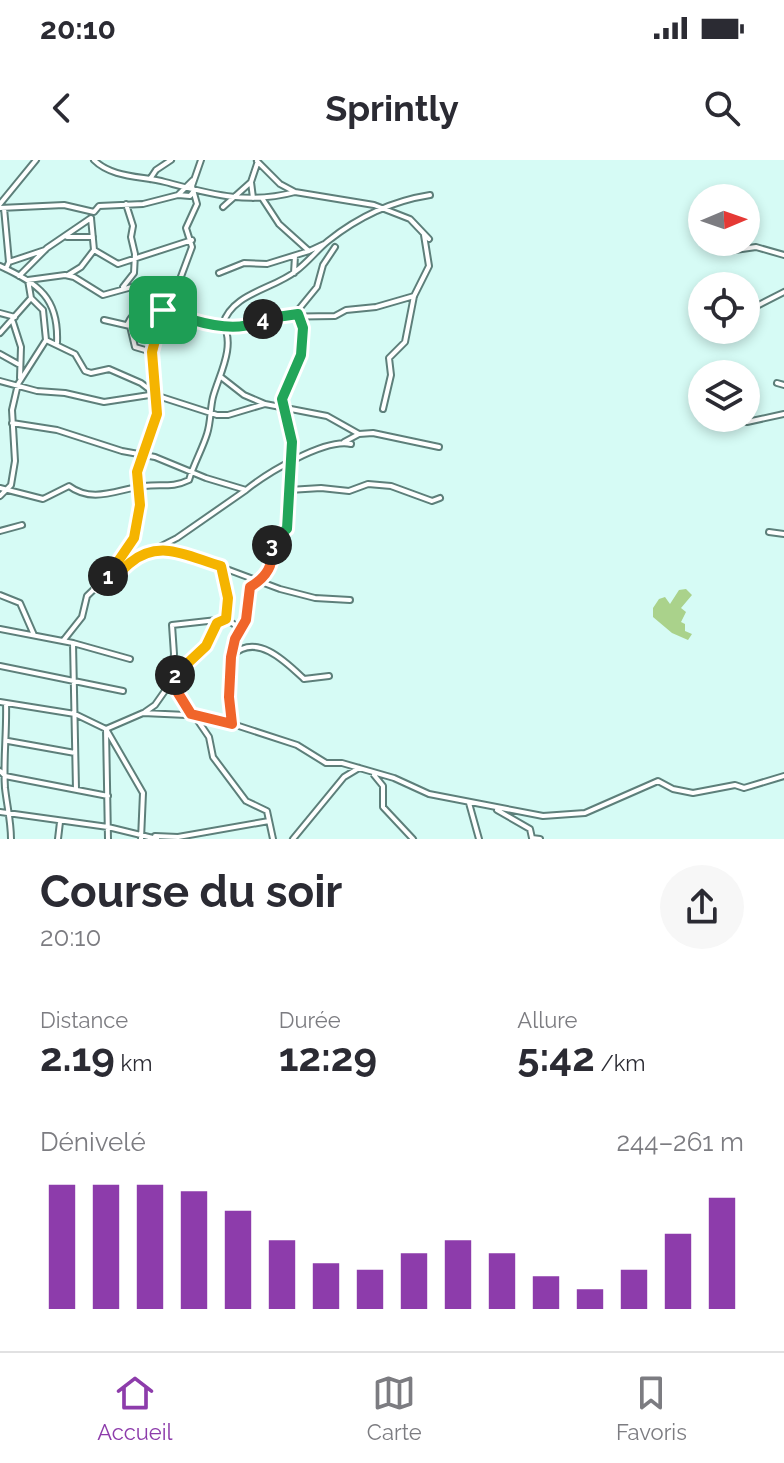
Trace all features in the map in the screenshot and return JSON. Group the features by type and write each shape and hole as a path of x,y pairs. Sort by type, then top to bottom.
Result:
{"street":[{"path":"6,269 9,262 1,206 36,160"},
{"path":"94,160 120,174 193,192 234,198 262,198 295,192 337,197 410,219 429,239"},
{"path":"150,179 156,170 171,160"},
{"path":"63,641 82,617 87,596 99,586 133,543 140,505 137,472 156,418 152,352 164,307 176,290 192,240 186,228 198,200 193,192 194,178 201,160"},
{"path":"253,198 251,182 257,161 274,179 295,192"},
{"path":"178,195 194,178"},
{"path":"223,207 251,182"},
{"path":"19,276 45,250 92,215 99,206 147,204 178,195 190,196 193,192"},
{"path":"219,273 244,263 267,264 309,251 381,208 430,195"},
{"path":"262,198 279,224 309,251"},
{"path":"123,288 134,273 135,258 131,237 133,226 126,204"},
{"path":"1,206 64,205 92,215"},
{"path":"68,275 85,263 94,250 92,215"},
{"path":"383,409 391,375 389,358 405,342 414,296 429,266 423,233"},
{"path":"65,237 93,237"},
{"path":"94,250 118,264 192,240"},
{"path":"223,324 232,308 294,273 324,244"},
{"path":"232,724 229,697 231,657 246,620 250,587 262,580 272,565 274,538 287,529 291,433 283,408 285,388 301,355 303,328 298,314 300,305 317,287 323,265 335,247"},
{"path":"760,248 784,255"},
{"path":"9,262 45,250"},
{"path":"294,273 295,256"},
{"path":"0,266 41,291 55,310 57,344"},
{"path":"19,382 46,340 43,310 31,298 30,278 68,275 83,280 99,295 132,287 135,301 141,307"},
{"path":"760,304 784,292"},
{"path":"127,325 132,313 141,307 164,307 189,320 244,328 269,317 298,314 335,316 346,310 376,307 414,296"},
{"path":"0,333 31,298"},
{"path":"0,313 14,319"},
{"path":"0,496 8,491 15,461 12,423 21,347 14,319"},
{"path":"104,320 127,325 132,330 137,349 152,352"},
{"path":"0,488 43,499 69,486 81,494 94,496 137,487 175,487 189,480 205,441 221,377 226,354 223,324"},
{"path":"46,340 75,354 85,371 91,373 109,369 141,383 156,394 211,412 228,415 265,404"},
{"path":"0,354 19,365"},
{"path":"221,377 244,395 265,404 327,416 359,434"},
{"path":"0,381 19,382 37,391 65,393 104,402 156,394"},
{"path":"777,383 784,385"},
{"path":"760,419 784,414"},
{"path":"12,423 57,430 142,456 163,459 246,490"},
{"path":"99,586 107,584 132,561 158,549 260,478 290,462 359,434 373,433 439,447"},
{"path":"344,442 351,444"},
{"path":"289,490 321,488 349,491 368,484 391,486 432,501 440,498"},
{"path":"0,531 22,525"},
{"path":"769,532 784,534"},
{"path":"158,549 178,551 315,598 350,600"},
{"path":"221,566 228,598 226,619"},
{"path":"0,595 20,603 34,635"},
{"path":"241,629 226,619 172,625 174,654 170,680 209,737 213,757 246,801 267,811 273,839"},
{"path":"106,729 155,705 170,680 206,646 217,623 226,619"},
{"path":"0,629 73,643 130,659"},
{"path":"73,643 76,789"},
{"path":"231,657 240,649 252,645 277,655 304,679 329,676"},
{"path":"0,666 123,691"},
{"path":"11,839 5,776 8,741 3,703 75,714 106,729 143,793 142,837"},
{"path":"143,713 191,714 232,724 297,745 326,763 342,763 394,778 429,794 469,803 481,801 530,829 532,838 540,839"},
{"path":"106,729 108,839"},
{"path":"8,741 75,753"},
{"path":"293,839 344,777 359,768"},
{"path":"0,771 5,776 108,796"},
{"path":"373,773 383,786 383,807 413,839"},
{"path":"495,808 543,816 585,813 658,781 673,789 693,793 735,785 744,788 784,776"},
{"path":"469,803 479,839"},
{"path":"0,812 108,827 142,837 178,837 269,821"},
{"path":"58,839 60,820"}],"green space":[{"path":"686,589 692,595 681,608 686,612 681,622 685,624 685,631 692,634 688,640 672,633 653,617 653,608 659,599 665,597 670,604 679,590"}],"route":[{"path":"163,310 189,320 237,329 278,315 298,314 302,322 300,359 282,399 292,442 287,529 274,538 272,565 262,580 250,587 246,620 235,639 229,697 232,724 191,714 170,680 206,646 217,623 226,619 228,598 221,566 178,551 158,549 132,561 107,584 99,586 113,571 134,538 140,505 137,472 157,414 157,382 152,352 163,310"}]}
